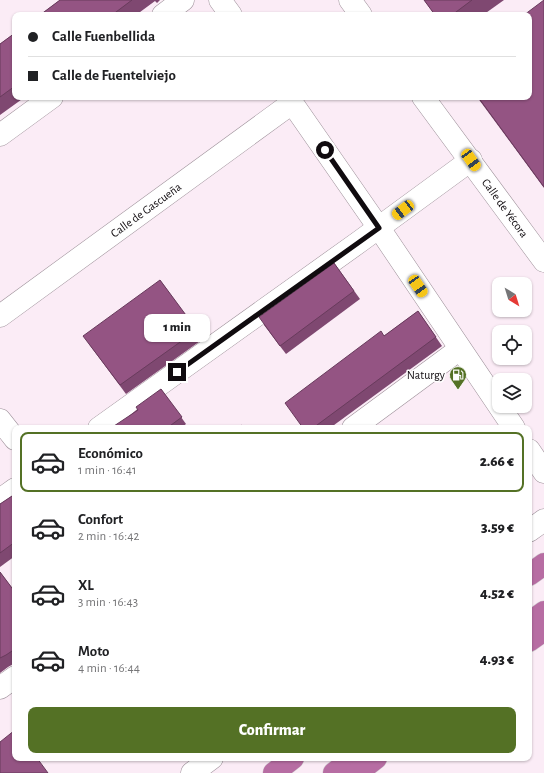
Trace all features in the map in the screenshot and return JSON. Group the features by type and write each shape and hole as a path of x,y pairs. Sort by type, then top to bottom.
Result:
{"highway":[{"path":"532,573 544,564"},
{"path":"532,621 544,612"},
{"path":"532,639 544,630"},
{"path":"274,773 289,761"},
{"path":"334,773 350,761"},
{"path":"357,773 372,761"}],"street":[{"path":"167,12 183,0"},
{"path":"220,0 229,12"},
{"path":"350,0 360,12"},
{"path":"0,136 48,100"},
{"path":"290,100 379,228 512,425"},
{"name":"Calle de Gascueña","path":"0,316 290,100"},
{"name":"Calle de Yécora","path":"425,100 544,261"},
{"path":"103,425 379,228 471,160"},
{"path":"357,425 460,349"},
{"path":"0,420 12,435"},
{"path":"532,454 544,472"},
{"path":"0,500 12,491"},
{"path":"532,529 544,520"},
{"path":"0,688 12,679"},
{"path":"192,773 208,761"}],"building":[{"path":"60,0 132,0 116,12 44,12"},
{"path":"424,0 472,0 456,12 433,12"},
{"path":"544,0 544,187 480,100 532,100 532,12 528,12"},
{"path":"12,35 12,88 0,97 0,44"},
{"path":"334,263 354,291 280,346 259,317"},
{"path":"160,280 197,330 120,385 83,336"},
{"path":"418,311 436,337 317,425 301,425 285,403 381,331 384,336"},
{"path":"161,389 182,417 171,425 116,425 138,410 136,407"},
{"path":"12,496 12,544 0,553 0,504"},
{"path":"0,572 12,588 12,651 0,658"},
{"path":"12,732 12,761 39,761 48,773 0,773 0,742"}],"place":[{"name":"Naturgy","path":"458,390"}],"route":[{"path":"177,372 379,228 325,150"}]}
